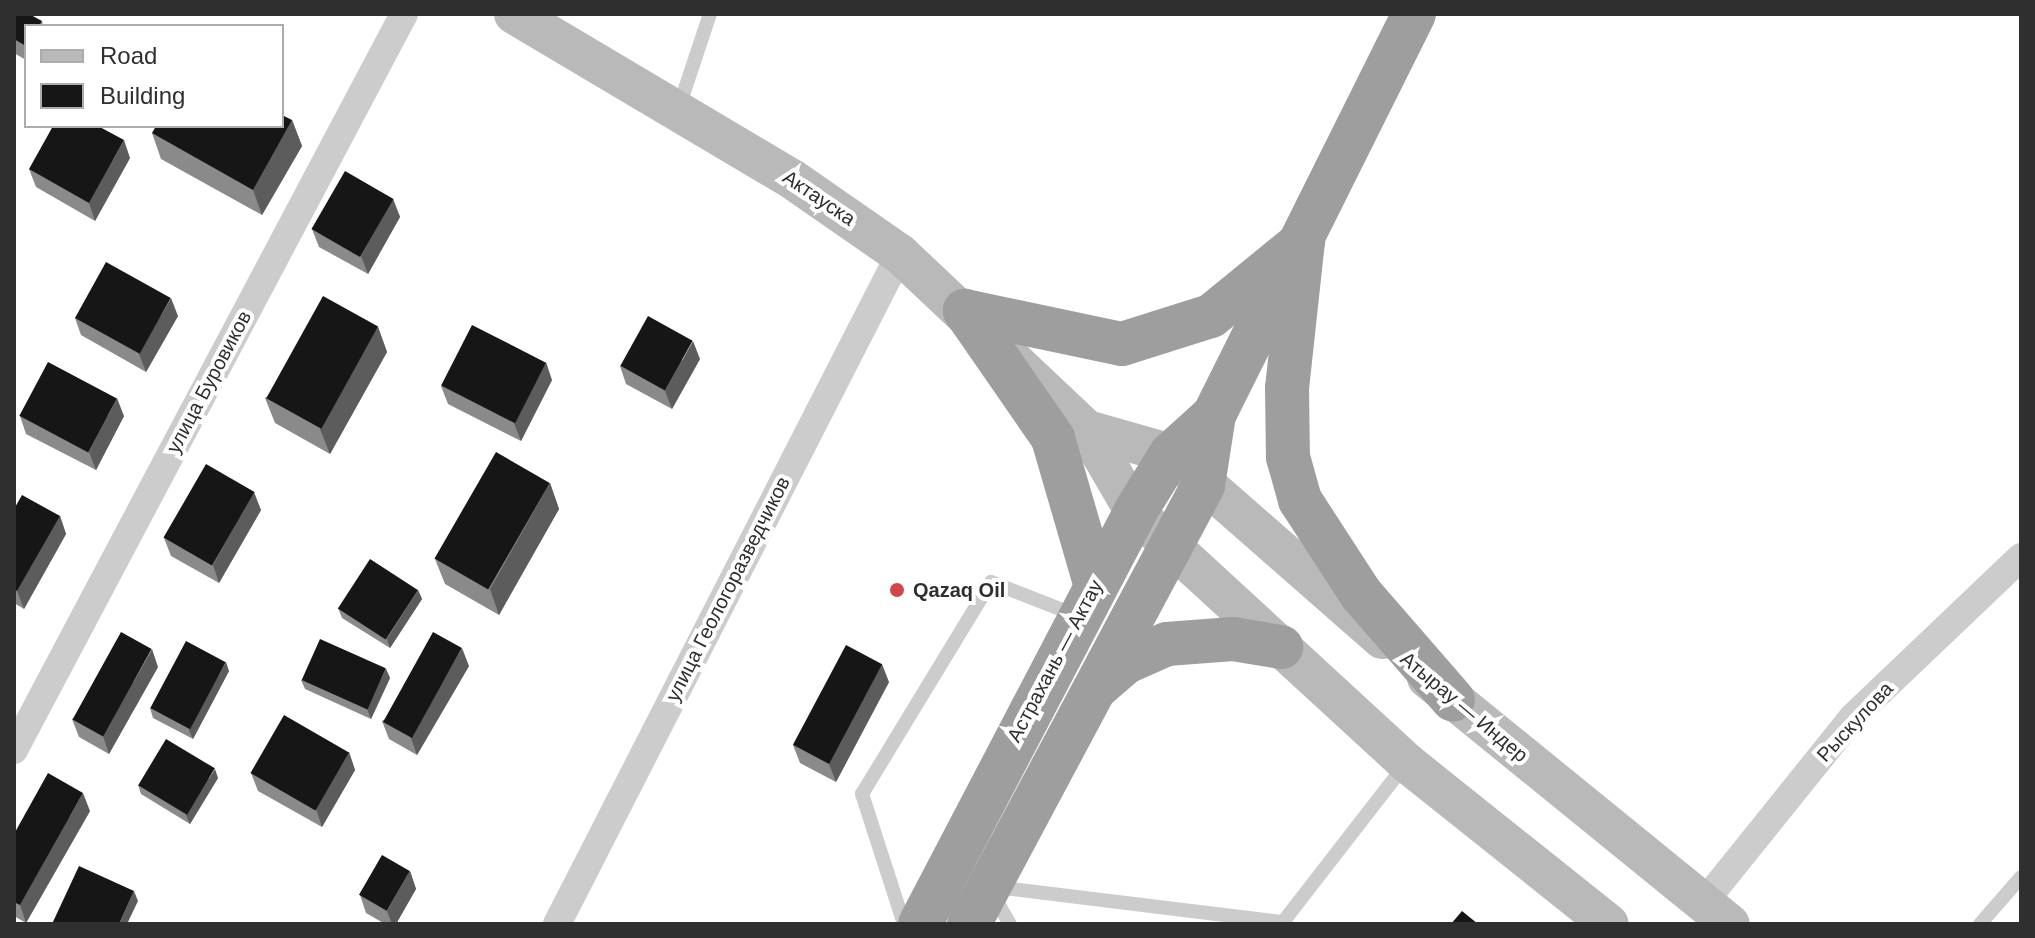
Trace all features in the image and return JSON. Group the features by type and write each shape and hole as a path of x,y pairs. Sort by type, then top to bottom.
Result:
{"highway":[{"name":"Астрахань — Актау","path":"978,905 1086,697 1203,485 1214,415 1414,14"},
{"path":"965,311 1122,344 1211,316 1303,241"},
{"path":"1303,241 1287,388 1288,457 1300,500 1361,594 1453,700"},
{"path":"965,311 1053,438 1086,600"},
{"name":"Астрахань — Актау","path":"920,924 1086,600 1135,512 1171,454 1214,415"},
{"path":"1086,697 1126,662 1167,644 1233,639 1281,647"}],"main road":[{"name":"Актауска","path":"514,14 677,111 900,254 965,311 1087,430 1135,512 1170,545"},
{"name":"Актауска","path":"1087,430 1171,454 1203,485"},
{"name":"Атырау — Индер","path":"1203,485 1453,700 1717,913"},
{"path":"1170,545 1407,763 1609,924"}],"street":[{"name":"улица Буровиков","path":"14,750 404,14"},
{"name":"улица Геологоразведчиков","path":"557,924 900,254"},
{"name":"Рыскулова","path":"1717,913 1853,717 2021,557"}],"lane":[{"path":"677,111 710,14"},
{"path":"904,924 862,794 991,582 1086,600"},
{"path":"978,905 1283,922 1407,763"},
{"path":"1980,924 2021,877"},
{"path":"978,905 1010,924"}],"building":[{"path":"14,14 29,14 42,21 40,24 24,24 24,45 14,39"},
{"path":"284,116 292,120 253,190 152,133 155,128 284,128"},
{"path":"52,128 102,128 124,140 89,203 29,169"},
{"path":"345,171 393,199 360,257 312,229"},
{"path":"106,262 171,298 140,354 75,318"},
{"path":"323,296 378,327 321,429 266,398"},
{"path":"648,316 693,341 665,391 620,366"},
{"path":"472,325 546,363 515,423 441,386"},
{"path":"48,362 117,399 88,452 19,416"},
{"path":"496,452 550,483 488,590 435,559"},
{"path":"206,464 254,492 212,566 164,538"},
{"path":"22,495 60,516 17,591 14,589 14,509"},
{"path":"370,559 418,590 386,640 338,608"},
{"path":"121,632 152,649 103,736 73,719"},
{"path":"433,632 462,648 412,738 383,722"},
{"path":"320,639 386,668 367,709 302,680"},
{"path":"186,641 226,662 190,729 150,708"},
{"path":"846,645 882,664 829,764 793,745"},
{"path":"284,715 349,752 315,811 250,773"},
{"path":"166,739 215,768 187,815 138,785"},
{"path":"48,773 83,793 20,905 14,902 14,834"},
{"path":"382,855 410,871 387,911 359,895"},
{"path":"79,866 134,891 119,924 52,924"},
{"path":"1462,911 1478,924 1451,924"}],"place":[{"name":"Qazaq Oil","path":"897,590"}]}
